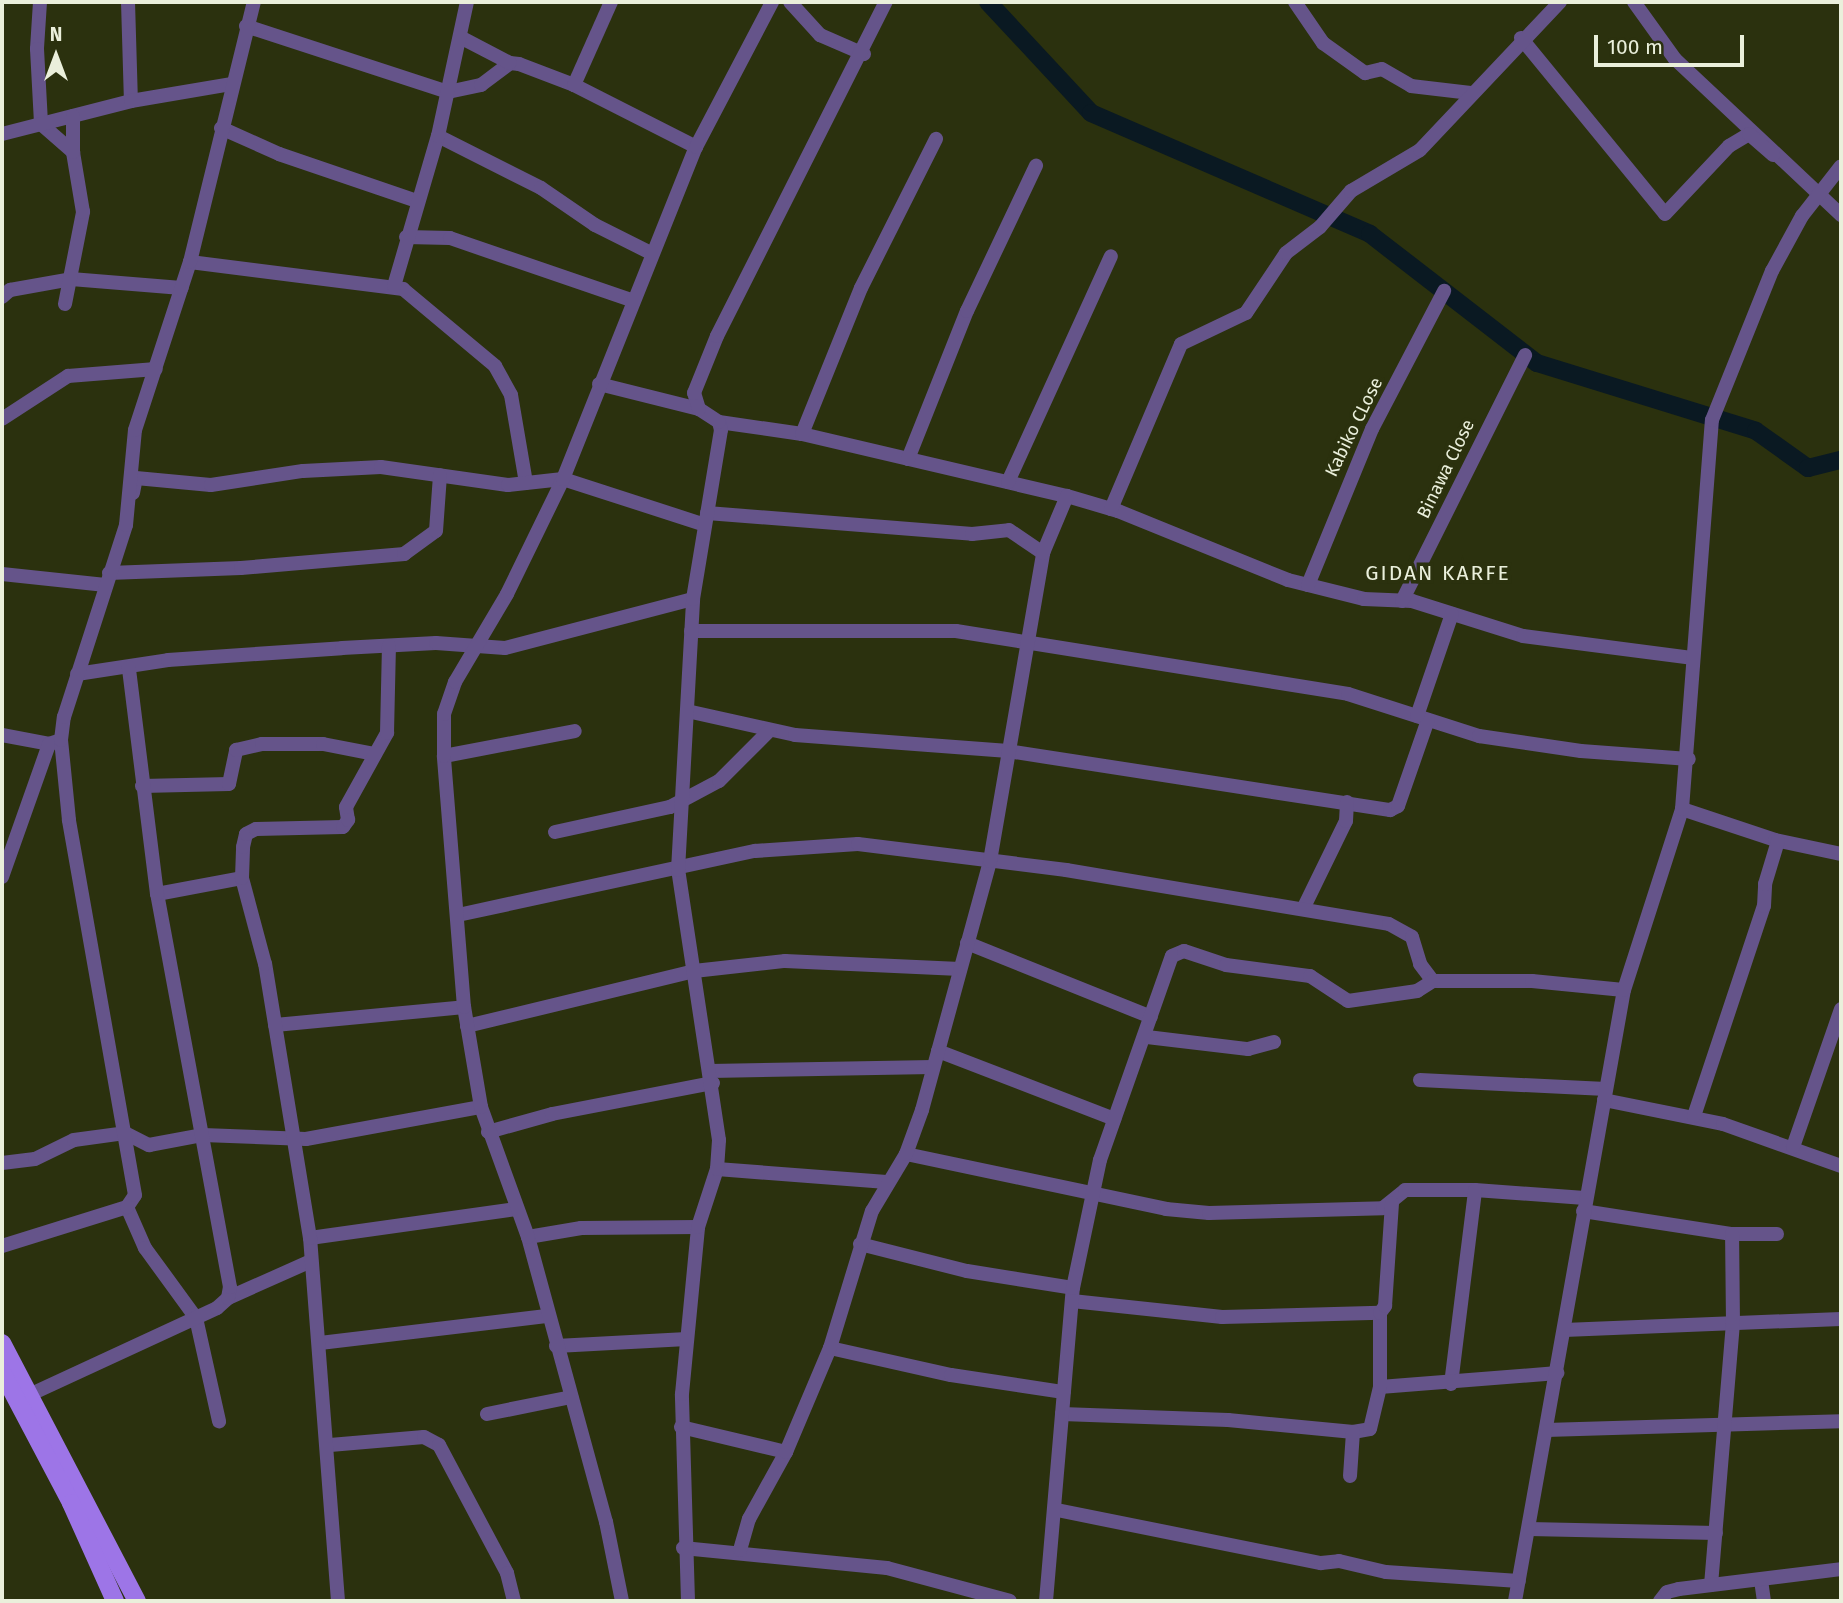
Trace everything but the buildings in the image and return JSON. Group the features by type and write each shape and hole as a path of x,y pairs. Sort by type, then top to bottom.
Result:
{"main road":[{"path":"2,1343 137,1601"},
{"path":"2,1372 71,1503 115,1601"}],"street":[{"path":"40,2 37,49 41,124 73,152"},
{"path":"128,2 131,101"},
{"path":"126,525 133,442 190,262 254,2"},
{"path":"394,286 406,237 438,136 467,2"},
{"path":"574,85 611,2"},
{"path":"622,1601 606,1522 528,1237 481,1107 464,1007 444,756 444,714 472,647 507,594 563,480 631,300 696,147 772,2"},
{"path":"790,2 820,35 864,54"},
{"path":"699,409 694,393 717,336 864,54 886,2"},
{"path":"1295,2 1323,43 1365,73 1382,69 1411,86 1472,93"},
{"path":"1111,509 1181,344 1246,313 1286,253 1320,227 1351,191 1413,155 1521,38 1560,2"},
{"path":"1634,2 1675,60 1773,155"},
{"path":"246,26 448,92 481,85 510,64"},
{"path":"460,37 510,64 574,85 696,147"},
{"path":"1521,38 1665,214 1729,146 1749,134 1841,215"},
{"path":"2,134 131,101 232,84"},
{"path":"65,304 83,212 73,152 73,116"},
{"path":"221,128 279,154 417,201"},
{"path":"438,136 541,188 595,225 651,253"},
{"path":"803,435 861,288 936,139"},
{"path":"908,459 967,311 1036,166"},
{"path":"1515,1601 1624,990 1682,809 1689,759 1692,658 1712,420 1772,271 1802,216 1820,197 1841,166"},
{"path":"406,237 450,238 631,300"},
{"path":"1009,482 1111,256"},
{"path":"190,262 263,274 394,286 438,316 495,366 511,395 526,483"},
{"path":"2,297 10,290 71,279 182,288"},
{"name":"Kabiko CLose","path":"1308,585 1372,429 1444,291"},
{"name":"Binawa Close","path":"1402,601 1525,355"},
{"path":"2,419 68,376 156,369"},
{"path":"599,384 699,409 719,422 803,435 1067,496 1111,509 1308,585 1363,599 1402,601 1523,636 1692,658"},
{"path":"688,1601 683,1548 681,1427 698,1227 716,1169 719,1128 678,870 693,599 719,422"},
{"path":"2,877 55,742 78,674 126,525 136,478 211,485 303,471 381,467 508,485 563,480 706,519 972,534 1009,530 1043,553"},
{"path":"2,574 107,579 404,554 436,531 440,475"},
{"path":"740,1550 749,1519 786,1452 830,1349 860,1244 887,1182 906,1154 933,1068 990,861 1043,553 1067,496"},
{"path":"78,674 167,660 389,646 505,648 569,635 693,599"},
{"path":"687,711 770,730 1008,751 1390,810 1398,806 1452,614"},
{"path":"691,631 956,631 1348,694 1479,736 1536,746 1689,759"},
{"path":"338,1601 330,1445 310,1238 275,1025 242,878 246,834 256,829 343,827 348,820 346,807 375,754 388,721 389,646"},
{"path":"129,668 157,894 203,1135 229,1298"},
{"path":"555,832 657,811 681,802 719,781 770,730"},
{"path":"444,756 575,731"},
{"path":"2,735 55,742"},
{"path":"2,1246 127,1207 136,1188 55,742"},
{"path":"142,786 229,784 236,750 262,744 323,744 375,754"},
{"path":"1304,907 1346,821 1347,802"},
{"path":"1682,809 1778,841 1841,854"},
{"path":"1694,1116 1764,906 1765,884 1778,841"},
{"path":"458,915 805,845 858,844 1304,907 1403,929 1412,937 1426,975 1433,981"},
{"path":"157,894 242,878"},
{"path":"967,943 1151,1017"},
{"path":"1046,1601 1058,1510 1062,1414 1072,1294 1092,1195 1114,1119 1147,1037 1151,1017 1176,952 1226,965 1310,976 1348,1001 1407,994 1433,981 1532,981 1624,990"},
{"path":"467,1026 694,971 785,961 960,969"},
{"path":"275,1025 464,1007"},
{"path":"1793,1147 1841,1009"},
{"path":"1147,1037 1248,1049 1274,1042"},
{"path":"938,1051 1114,1119"},
{"path":"488,1132 552,1114 712,1077 933,1068"},
{"path":"1420,1080 1605,1094 1694,1116 1793,1147 1841,1166"},
{"path":"2,1163 35,1160 74,1140 125,1133 149,1145 203,1135 294,1138 481,1107"},
{"path":"906,1154 1092,1195 1209,1213 1383,1208 1405,1190 1475,1189 1584,1205 1732,1234 1777,1234"},
{"path":"716,1169 887,1182"},
{"path":"1451,1384 1475,1189"},
{"path":"1062,1414 1228,1420 1353,1433 1375,1425 1380,1387 1380,1313 1385,1306 1392,1202"},
{"path":"127,1207 145,1248 196,1318 219,1421"},
{"path":"310,1238 516,1209"},
{"path":"528,1237 581,1228 698,1227"},
{"path":"1711,1585 1733,1324 1732,1234"},
{"path":"860,1244 1072,1294 1223,1317 1380,1313"},
{"path":"29,1395 196,1318 229,1298 311,1261"},
{"path":"320,1343 548,1316"},
{"path":"1564,1330 1841,1320"},
{"path":"556,1346 687,1339"},
{"path":"830,1349 951,1375 1064,1392"},
{"path":"1380,1387 1451,1384 1557,1373"},
{"path":"487,1414 571,1397"},
{"path":"1546,1430 1841,1421"},
{"path":"681,1427 786,1452"},
{"path":"1350,1476 1353,1433"},
{"path":"330,1445 424,1437 439,1445 507,1573 514,1601"},
{"path":"1058,1510 1321,1563 1339,1561 1386,1572 1518,1581"},
{"path":"1529,1529 1716,1534"},
{"path":"683,1548 740,1550 910,1572 1010,1601"},
{"path":"1660,1601 1667,1592 1841,1569"},
{"path":"1761,1580 1764,1601"}],"waterway":[{"path":"988,2 1091,113 1370,234 1537,363 1756,431 1808,468 1841,460"}],"district":[{"name":"GIDAN KARFE","path":"1438,573"}]}
